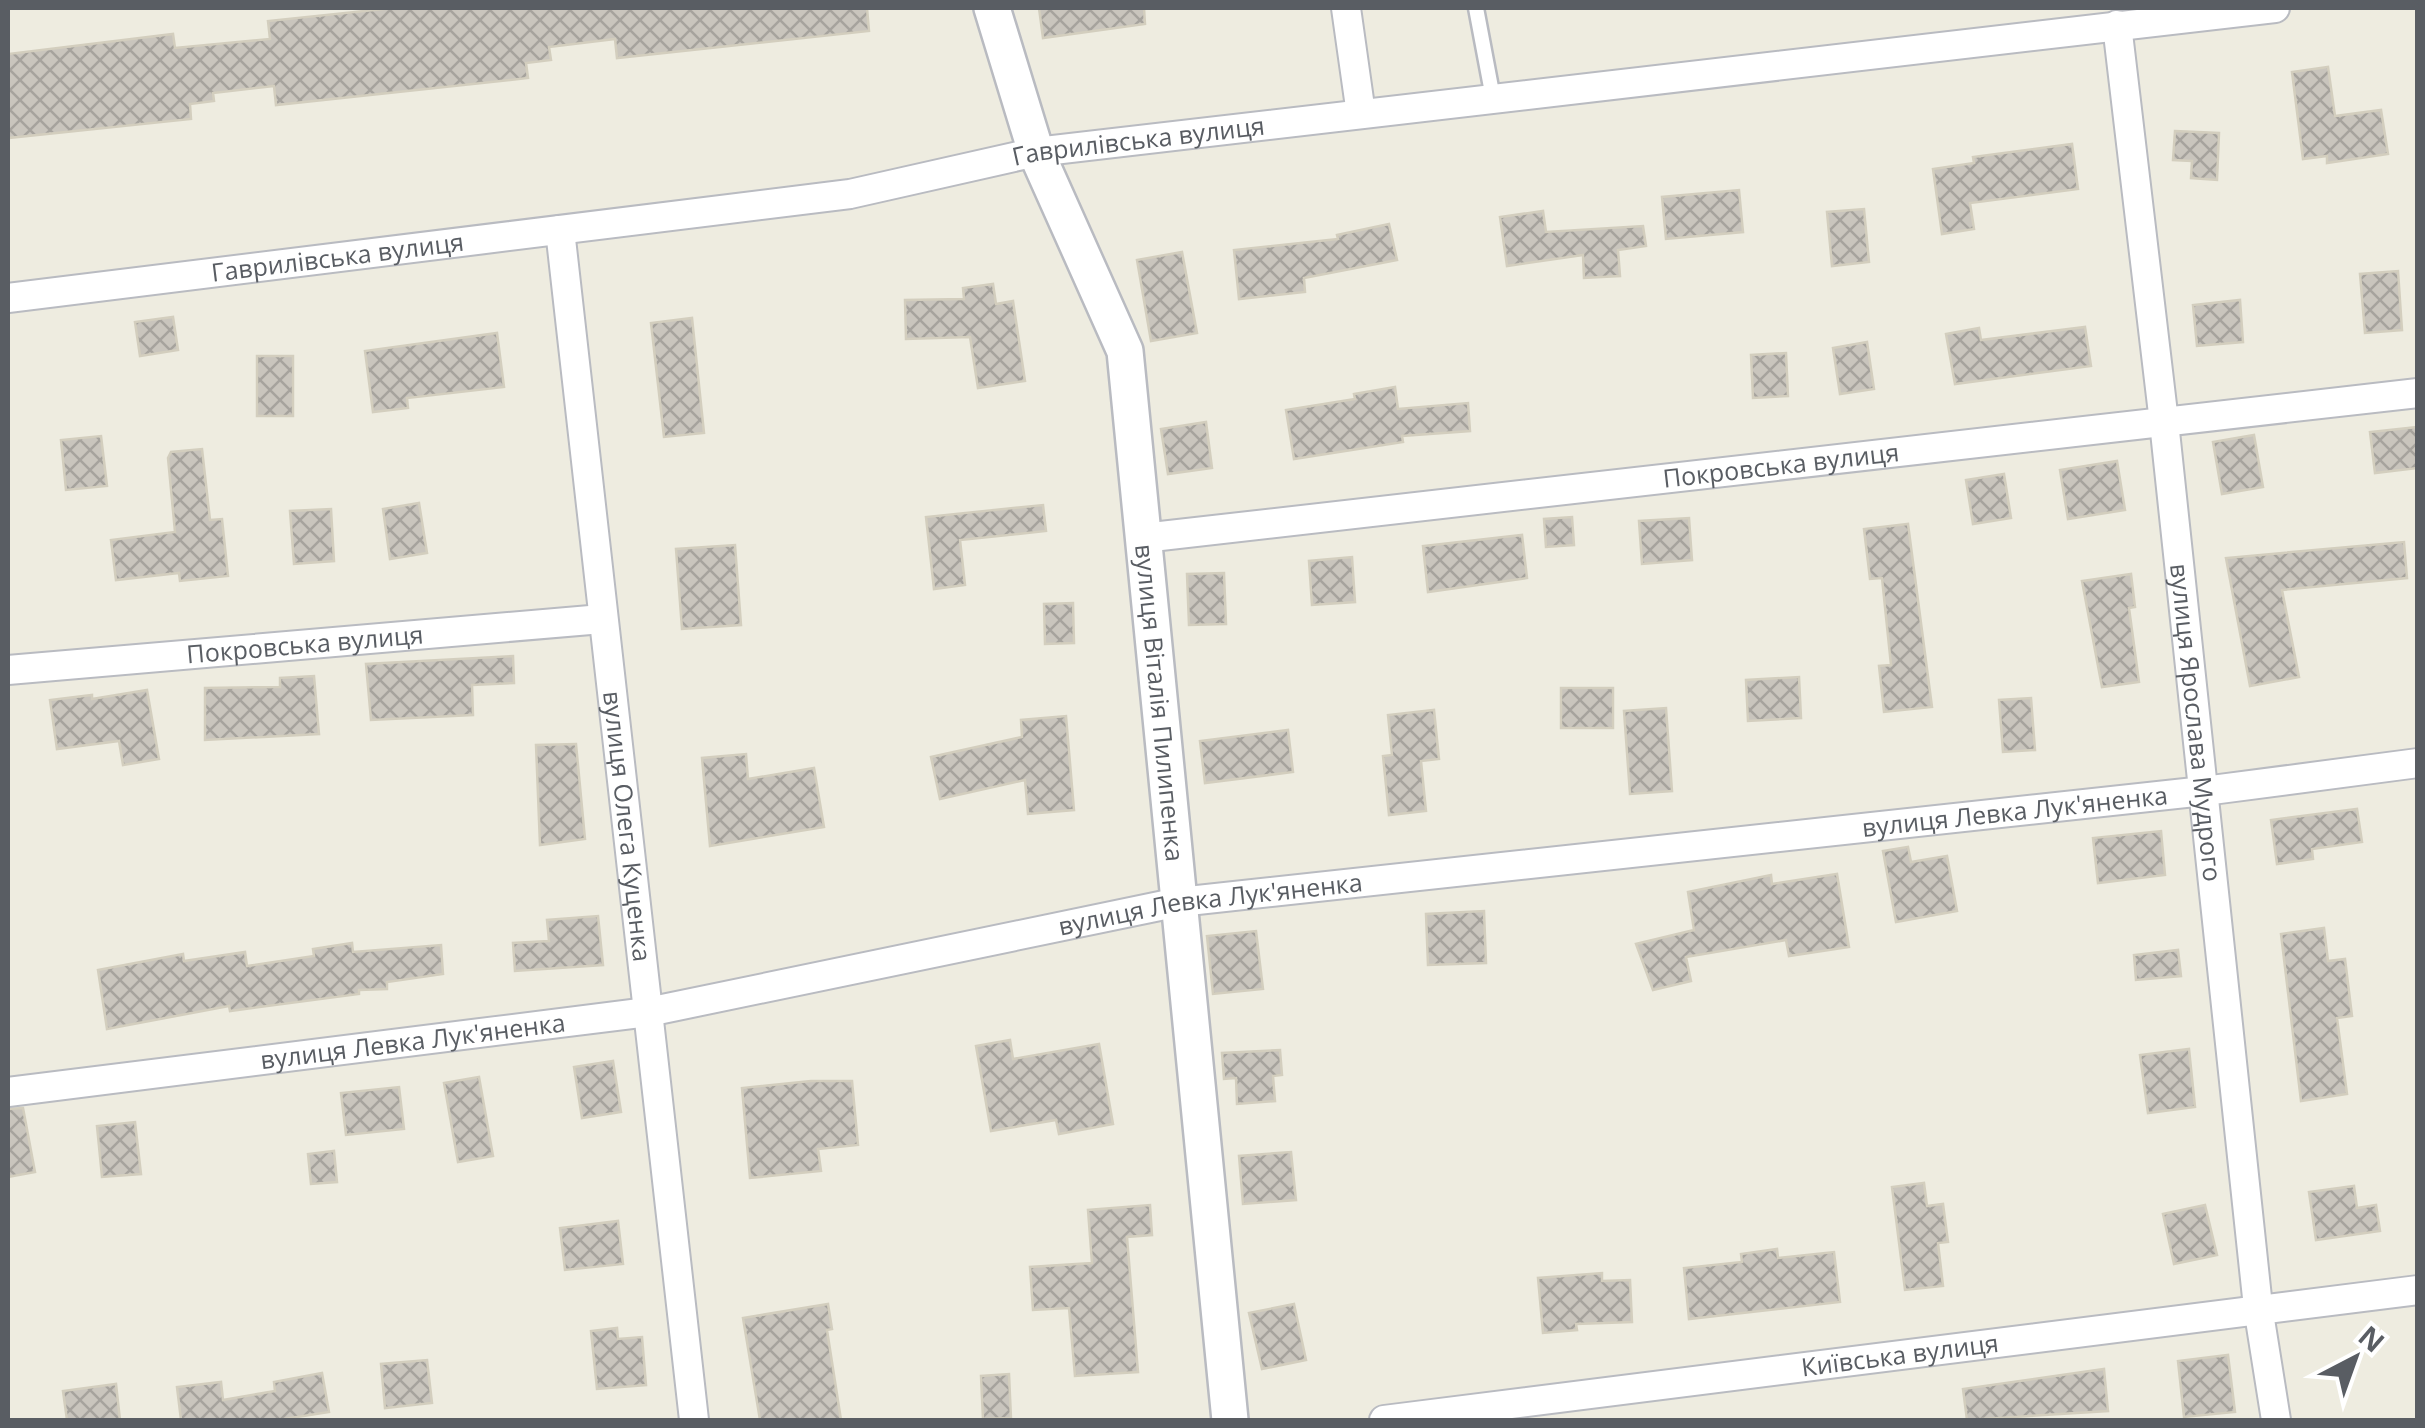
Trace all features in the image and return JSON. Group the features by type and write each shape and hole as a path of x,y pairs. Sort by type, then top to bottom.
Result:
{"street":[{"name":"вулиця Віталія Пилипенка","path":"992,8 1036,152 1125,352 1230,1420"},
{"path":"1346,8 1361,114"},
{"name":"Гаврилівська вулиця","path":"8,298 850,194 1036,152 2116,26 2149,14 2275,8"},
{"name":"вулиця Ярослава Мудрого","path":"2116,26 2164,422 2258,1307 2276,1420"},
{"name":"вулиця Олега Куценка","path":"560,230 694,1420"},
{"name":"Покровська вулиця","path":"1143,538 2418,393"},
{"name":"Покровська вулиця","path":"8,670 602,619"},
{"name":"вулиця Левка Лук'яненка","path":"8,1092 648,1012 1179,902 2204,791 2418,763"},
{"name":"Київська вулиця","path":"1384,1420 2258,1307 2418,1290"}],"lane":[{"path":"1476,8 1493,98"}],"building":[{"path":"393,8 867,8 869,31 617,58 615,39 549,47 551,60 526,63 528,78 276,105 274,86 213,93 214,101 190,104 191,119 8,138 8,54 173,34 175,48 270,39 268,21"},
{"path":"1039,8 1144,8 1145,24 1043,38"},
{"path":"2328,67 2335,116 2381,110 2388,154 2327,163 2327,156 2303,159 2292,72"},
{"path":"2175,131 2219,133 2217,180 2191,178 2192,161 2173,160"},
{"path":"2072,144 2078,189 1970,203 1974,229 1942,234 1933,169 1974,163 1973,157"},
{"path":"1739,190 1743,232 1666,239 1662,197"},
{"path":"1864,209 1869,262 1832,266 1827,212"},
{"path":"1543,211 1546,232 1643,226 1646,246 1618,250 1620,276 1584,278 1583,255 1507,266 1500,217"},
{"path":"1389,224 1397,260 1304,278 1305,292 1239,299 1234,250 1338,239 1337,235"},
{"path":"1182,252 1197,333 1151,341 1137,260"},
{"path":"2398,271 2402,330 2365,333 2360,274"},
{"path":"993,284 996,304 1013,301 1025,381 978,388 970,337 906,339 905,300 964,299 963,288"},
{"path":"2240,300 2243,342 2197,346 2193,305"},
{"path":"173,317 178,350 140,356 135,322"},
{"path":"692,318 704,433 664,437 651,323"},
{"path":"2085,327 2091,366 1955,384 1946,334 1979,328 1981,340"},
{"path":"497,333 504,387 407,398 408,408 373,412 365,351"},
{"path":"1867,342 1874,389 1840,394 1833,348"},
{"path":"1786,353 1788,396 1753,398 1751,355"},
{"path":"257,356 293,356 293,416 257,416"},
{"path":"1395,387 1398,409 1468,403 1470,431 1402,436 1403,442 1294,459 1286,410 1355,399 1354,394"},
{"path":"1206,422 1212,468 1168,474 1161,429"},
{"path":"2418,427 2418,468 2375,473 2370,432"},
{"path":"2254,435 2263,487 2222,494 2213,442"},
{"path":"101,436 107,486 66,490 61,440"},
{"path":"202,449 210,520 222,519 228,576 180,581 179,573 116,580 111,540 175,532 168,458 171,452"},
{"path":"2117,461 2125,510 2068,519 2060,470"},
{"path":"2004,474 2011,518 1973,524 1966,480"},
{"path":"419,503 427,553 390,559 383,509"},
{"path":"1043,505 1046,531 960,540 965,585 934,589 926,517"},
{"path":"331,509 334,561 294,564 290,511"},
{"path":"1572,517 1574,545 1546,547 1544,519"},
{"path":"1689,518 1692,560 1642,564 1639,521"},
{"path":"1908,524 1932,707 1884,712 1879,666 1891,665 1882,578 1870,579 1864,529"},
{"path":"1522,535 1527,578 1428,592 1423,546"},
{"path":"2404,542 2407,578 2282,590 2299,677 2250,686 2226,558"},
{"path":"735,545 741,625 682,629 676,549"},
{"path":"1352,557 1355,602 1312,605 1309,561"},
{"path":"1224,573 1226,624 1189,625 1187,574"},
{"path":"2131,574 2135,607 2129,608 2139,682 2102,687 2082,581"},
{"path":"1073,603 1074,643 1045,644 1044,604"},
{"path":"513,656 514,683 472,685 473,715 371,720 366,664"},
{"path":"314,676 319,734 205,740 205,688 280,687 280,678"},
{"path":"1799,677 1801,718 1748,721 1746,680"},
{"path":"1561,688 1613,688 1613,728 1561,728"},
{"path":"147,690 159,759 123,765 119,741 57,749 50,700 92,695 92,699"},
{"path":"2031,698 2035,750 2003,752 1999,700"},
{"path":"1666,708 1672,791 1630,794 1624,711"},
{"path":"1434,710 1439,759 1421,761 1426,811 1389,815 1383,756 1392,755 1388,715"},
{"path":"1066,716 1074,810 1028,814 1025,780 940,799 931,757 1022,737 1021,720"},
{"path":"1288,730 1293,772 1205,783 1200,741"},
{"path":"576,744 585,839 540,845 536,745"},
{"path":"746,754 748,779 814,768 824,827 710,846 702,758"},
{"path":"2357,809 2362,842 2312,849 2313,859 2277,864 2271,820"},
{"path":"2161,831 2165,875 2098,883 2093,838"},
{"path":"1908,847 1911,862 1947,856 1957,911 1896,922 1883,851"},
{"path":"1837,874 1849,947 1789,956 1786,940 1686,957 1691,981 1653,990 1636,944 1694,930 1688,892 1771,875 1772,884"},
{"path":"1484,911 1486,963 1428,965 1426,914"},
{"path":"598,916 603,965 515,971 513,943 549,941 547,920"},
{"path":"2324,928 2328,961 2345,959 2352,1016 2337,1018 2347,1094 2301,1101 2281,934"},
{"path":"1256,931 1263,989 1213,994 1207,936"},
{"path":"352,943 353,952 441,945 443,974 387,982 387,989 359,990 359,994 230,1011 229,1006 107,1029 98,970 183,954 184,961 245,952 247,966 314,956 313,949"},
{"path":"2178,950 2181,976 2136,980 2134,955"},
{"path":"1010,1040 1013,1059 1099,1044 1113,1124 1059,1134 1056,1120 991,1131 976,1046"},
{"path":"2189,1049 2195,1107 2148,1113 2140,1055"},
{"path":"1280,1050 1282,1075 1273,1076 1275,1101 1237,1104 1236,1078 1224,1079 1222,1053"},
{"path":"613,1061 621,1112 582,1118 574,1067"},
{"path":"479,1077 493,1156 458,1162 444,1083"},
{"path":"852,1081 858,1145 818,1149 821,1171 750,1178 742,1088"},
{"path":"399,1087 404,1129 346,1135 341,1093"},
{"path":"23,1108 35,1172 8,1177 8,1109"},
{"path":"135,1122 141,1174 102,1177 97,1126"},
{"path":"334,1151 337,1182 311,1184 308,1154"},
{"path":"1291,1152 1296,1200 1243,1204 1239,1156"},
{"path":"1924,1183 1927,1206 1943,1204 1948,1242 1938,1243 1943,1286 1905,1290 1892,1187"},
{"path":"2354,1186 2357,1208 2376,1205 2380,1231 2316,1240 2309,1192"},
{"path":"1150,1205 1152,1235 1127,1237 1138,1372 1075,1376 1069,1308 1033,1310 1030,1267 1092,1263 1088,1210"},
{"path":"2205,1205 2217,1255 2174,1264 2163,1214"},
{"path":"618,1221 623,1264 565,1270 560,1228"},
{"path":"1777,1249 1778,1258 1834,1252 1840,1302 1689,1319 1684,1268 1742,1262 1741,1254"},
{"path":"1602,1273 1602,1281 1630,1280 1632,1322 1576,1324 1577,1330 1543,1333 1538,1278"},
{"path":"828,1304 832,1329 827,1330 841,1420 760,1420 743,1318"},
{"path":"1294,1304 1306,1360 1262,1369 1249,1313"},
{"path":"617,1328 618,1339 642,1337 646,1385 597,1389 591,1331"},
{"path":"2228,1355 2235,1412 2184,1417 2178,1361"},
{"path":"427,1360 432,1403 385,1408 381,1364"},
{"path":"2104,1369 2108,1411 1967,1420 1963,1389"},
{"path":"322,1373 329,1412 278,1420 181,1420 177,1387 221,1382 223,1400 275,1391 274,1382"},
{"path":"1009,1374 1011,1418 983,1419 981,1376"},
{"path":"116,1384 120,1420 67,1420 63,1391"}]}
